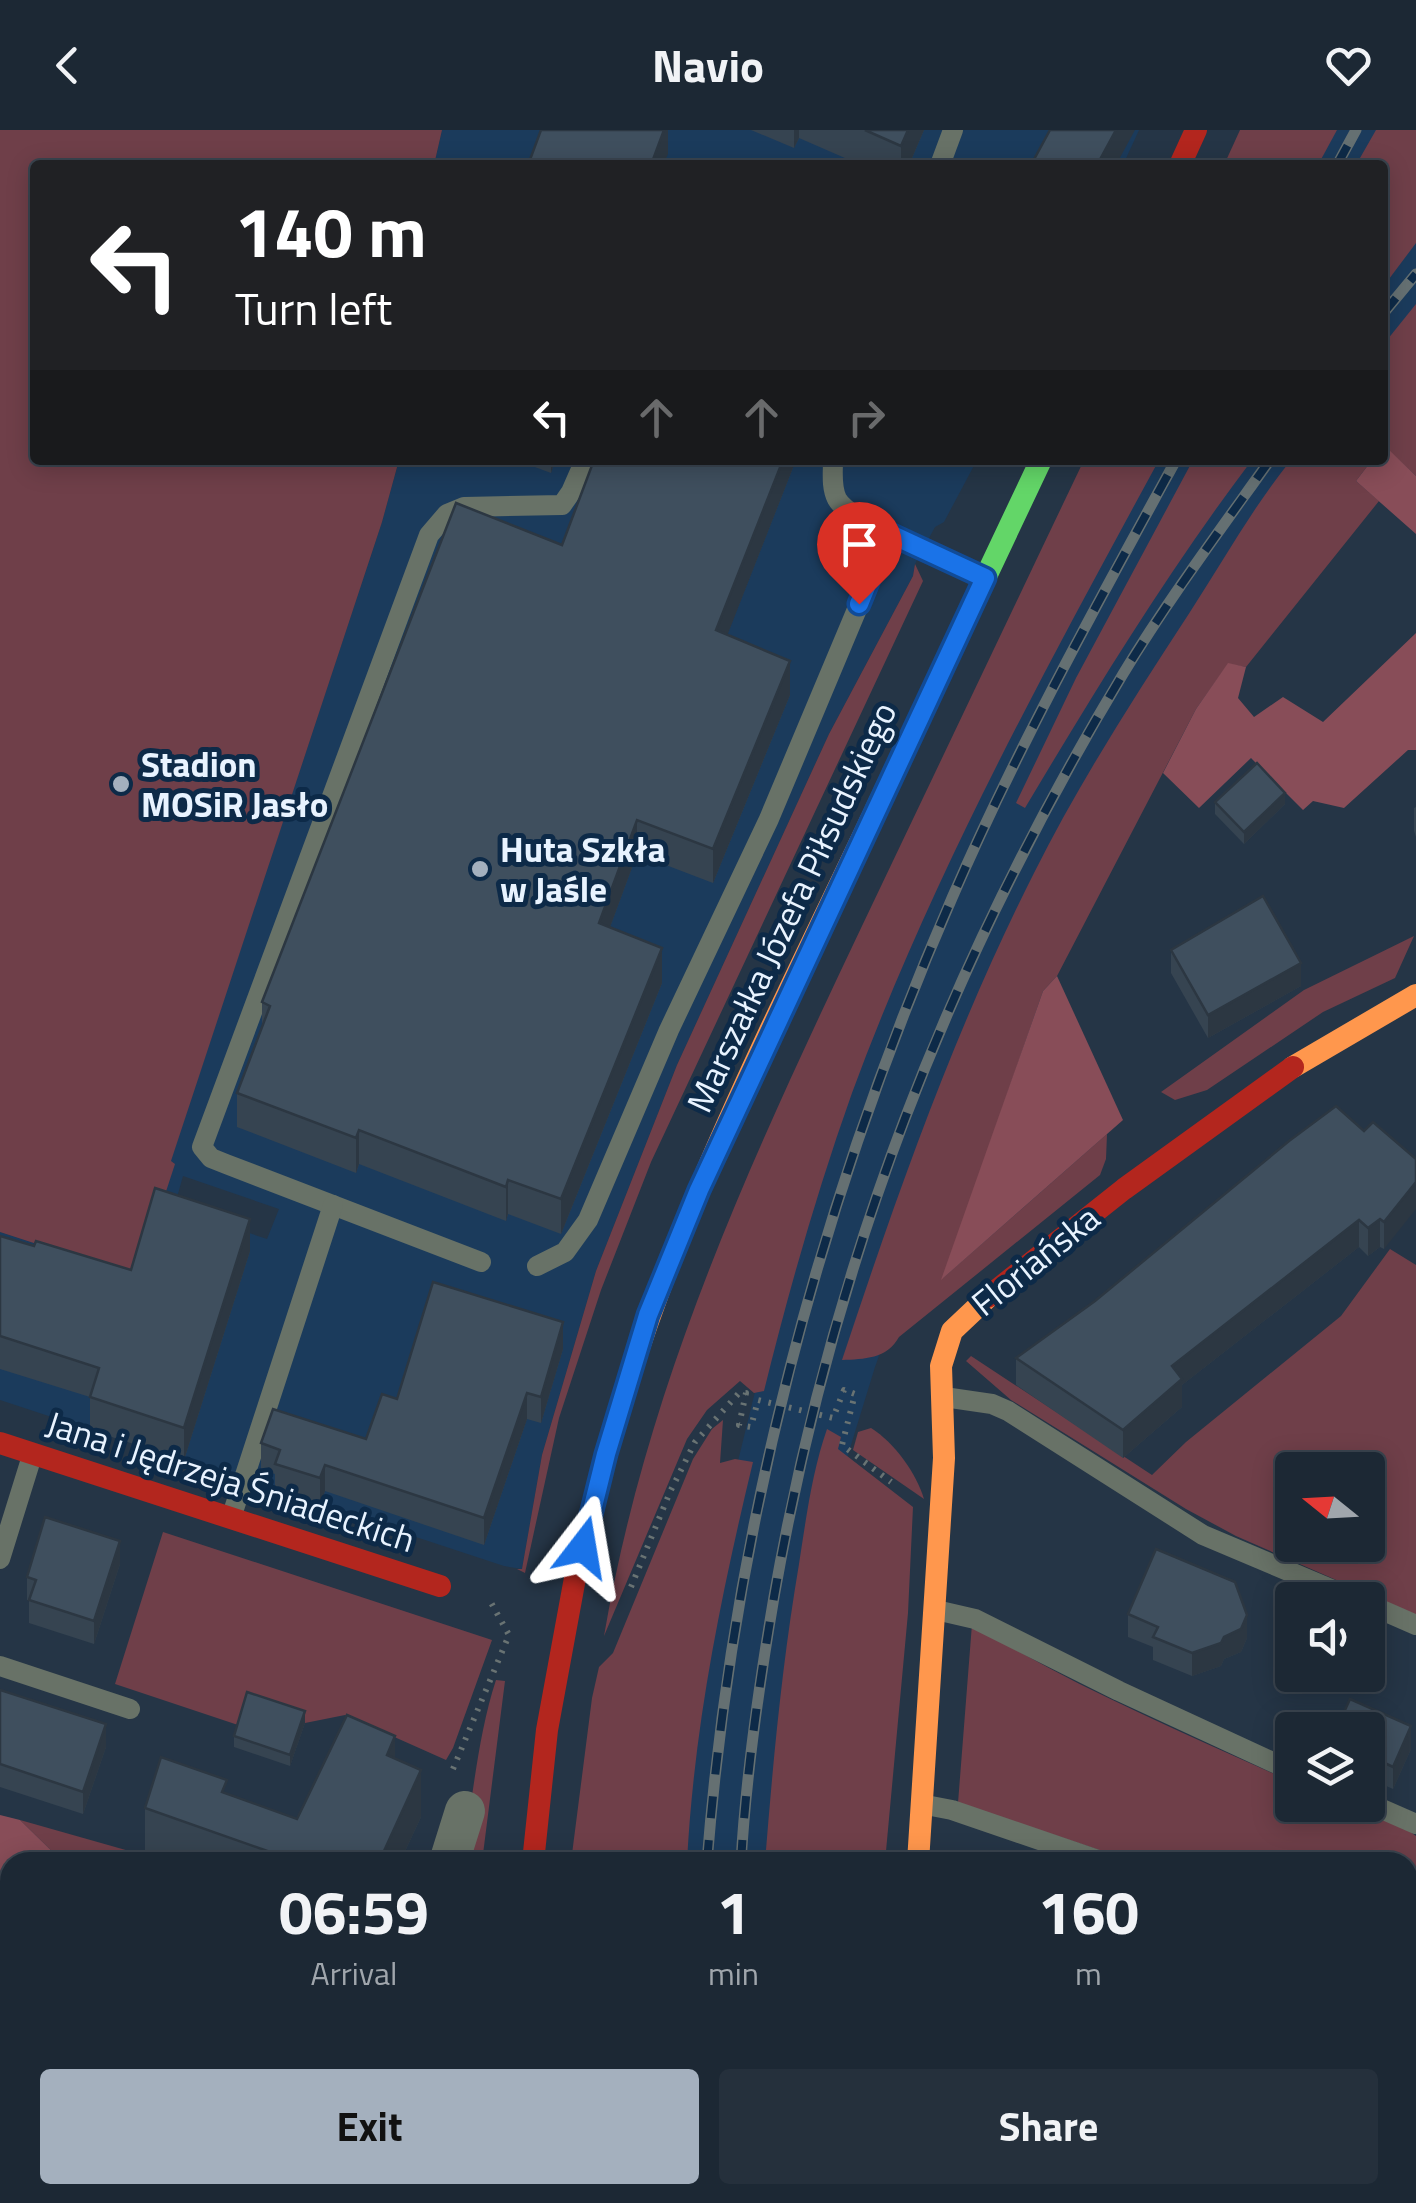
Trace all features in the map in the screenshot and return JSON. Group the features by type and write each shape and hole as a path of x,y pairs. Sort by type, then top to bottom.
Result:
{"street":[{"path":"1182,160 1196,130"},
{"name":"Marszałka Józefa Piłsudskiego","path":"535,1852 547,1730 575,1578 606,1454 648,1315 732,1114 1038,465"},
{"name":"Floriańska","path":"919,1852 944,1458 941,1366 952,1331 996,1289 1124,1189 1293,1067 1416,995"},
{"name":"Jana i Jędrzeja Śniadeckich","path":"0,1443 440,1586"},
{"path":"451,1852 456,1797"}],"lane":[{"path":"942,160 952,130"},
{"path":"480,1262 211,1158 204,1152 204,1140 429,534 447,514 464,507 562,505 583,465"},
{"path":"833,465 838,502 857,518 985,578"},
{"path":"537,1266 565,1252 588,1220 669,1030 770,819 888,533"},
{"path":"232,1517 333,1205"},
{"path":"942,1397 992,1404 1008,1411 1204,1535 1315,1582"},
{"path":"0,1559 33,1454"},
{"path":"936,1610 975,1619 1275,1763"},
{"path":"1385,1611 1416,1625"},
{"path":"0,1666 130,1710"},
{"path":"924,1805 952,1810 1075,1852"},
{"path":"1385,1811 1416,1824"}],"path":[{"path":"628,1596 695,1442 739,1394 746,1393 739,1425 751,1427 758,1400 834,1418 844,1390 855,1394 842,1446 898,1487"},
{"path":"456,1797 509,1634"}],"shaded area":[{"name":"Stadion MOSiR Jasło","path":"0,130 442,130 435,160 30,160 30,465 398,465 171,1161 175,1164 138,1277 0,1232"},
{"path":"442,130 1139,130 1125,160 435,160"},
{"path":"1240,130 1337,130 1321,160 1226,160"},
{"path":"1269,130 1416,130 1416,365 1388,399 1388,160 1255,160"},
{"path":"1376,130 1416,130 1416,243 1388,280 1388,160 1359,160"},
{"path":"1416,304 1416,476 1388,450 1388,339"},
{"path":"1388,449 1416,476 1416,534 1356,481 1368,465 1388,465"},
{"path":"398,465 974,465 944,522 935,527 915,564 913,576 829,734 677,1065 596,1271 542,1455 522,1569 0,1400 0,1232 138,1277 174,1163 170,1162","holes":["183,1176 279,1209 267,1239 174,1208"]},
{"path":"1082,465 1156,465 994,771 918,930 852,1093 827,1167 764,1391 754,1393 740,1381 707,1410 687,1439 604,1636 647,1450 676,1360 744,1185 821,1013"},
{"path":"1111,465 1332,465 1318,482 944,1173 875,1367 819,1549 776,1852 678,1852 726,1510 777,1302 835,1118"},
{"path":"1190,465 1248,465 1162,588 1025,808 1016,803 1076,678"},
{"path":"1287,465 1368,465 1356,481 1379,501 1246,667 1228,664 1196,709 1057,976 1043,991 943,1278 1107,1134 1106,1159 1100,1175 899,1337 888,1350 842,1360 929,1113 978,992 1034,873 1128,708"},
{"path":"915,564 923,581 651,1162 601,1290 559,1418 525,1573 517,1569 522,1569 542,1455 596,1271 677,1065 829,734 913,576"},
{"path":"1416,633 1416,750 1408,750 1344,808 1313,801 1303,810 1251,758 1199,808 1163,773 1196,709 1228,663 1246,667 1238,698 1254,717 1283,697 1323,722"},
{"path":"1414,936 1395,978 1323,1012 1207,1090 1175,1100 1161,1092 1304,990"},
{"path":"1057,976 1123,1120 941,1280 1043,991"},
{"path":"1390,1249 1416,1265 1416,1615 1385,1601 1385,1582 1341,1582 1295,1562 1385,1562 1385,1452 1275,1452 1275,1553 1186,1509 1011,1400 966,1361 971,1356 1152,1475 1186,1442 1341,1316"},
{"path":"723,1420 720,1463 735,1459 753,1462 711,1661 688,1852 572,1852 599,1667 613,1653 693,1459 712,1429"},
{"path":"871,1428 904,1459 924,1499 853,1450 858,1432"},
{"path":"827,1429 841,1437 838,1449 913,1507 908,1613 886,1852 766,1852 788,1639 817,1462"},
{"path":"163,1532 492,1640 446,1760 345,1715 305,1723 247,1704 241,1726 115,1684"},
{"path":"972,1624 1089,1689 1275,1774 1275,1822 1385,1822 1385,1818 1416,1836 1416,1852 1105,1852 958,1803"},
{"path":"496,1680 505,1681 483,1852 463,1852 480,1747"},
{"path":"0,1815 20,1820 53,1852 0,1852"},
{"path":"20,1820 133,1852 53,1852"}],"building":[{"path":"541,130 664,130 653,160 530,160"},
{"path":"865,130 908,130 901,146"},
{"path":"1050,130 1116,130 1100,160 1034,160"},
{"name":"Huta Szkła w Jaśle","path":"592,465 781,465 716,630 790,661 713,849 637,820 599,923 662,948 561,1199 508,1180 506,1187 359,1130 356,1138 237,1093 270,1006 262,1002 456,503 562,545"},
{"path":"1257,763 1285,793 1244,832 1215,802"},
{"path":"1263,896 1301,963 1208,1015 1171,950"},
{"path":"1336,1106 1364,1131 1373,1122 1416,1159 1416,1182 1384,1222 1380,1219 1368,1228 1359,1220 1172,1366 1182,1379 1123,1430 1016,1358 1095,1301"},
{"path":"155,1188 250,1219 184,1428 90,1397 99,1368 0,1336 0,1236 34,1246 36,1241 131,1270"},
{"path":"433,1282 563,1322 541,1397 527,1393 484,1518 325,1465 320,1478 275,1464 280,1450 261,1443 273,1409 366,1439 382,1394 397,1399"},
{"path":"45,1517 120,1541 94,1621 29,1600 36,1580 27,1577"},
{"path":"1156,1549 1235,1582 1247,1615 1241,1629 1224,1637 1221,1643 1192,1653 1153,1637 1158,1627 1128,1614"},
{"path":"0,1690 106,1724 83,1792 0,1764"},
{"path":"247,1692 305,1711 290,1755 234,1736"},
{"path":"1350,1699 1379,1712 1344,1712"},
{"path":"1385,1714 1411,1726 1393,1767 1385,1763"},
{"path":"347,1715 395,1736 387,1755 421,1770 384,1852 270,1852 145,1808 161,1757 227,1780 222,1792 297,1819"}],"railway":[{"path":"1340,160 1356,130"},
{"path":"1388,308 1416,274"},
{"path":"708,1852 738,1615 761,1492 789,1370 861,1131 904,1013 977,842 1059,677 1173,465"},
{"path":"742,1852 758,1696 799,1473 864,1235 905,1119 951,1006 1060,784 1140,646 1266,465"}],"traffic: fast":[{"path":"876,809 1039,465"}],"traffic: slow":[{"path":"599,1483 624,1395 685,1223 758,1056 876,809"},
{"path":"1293,1067 1416,995"},
{"path":"919,1852 944,1458 941,1366 952,1331 988,1297"}],"traffic: jam":[{"path":"1182,160 1196,130"},
{"path":"988,1297 1124,1189 1293,1067"},
{"path":"0,1443 440,1586"},
{"path":"534,1852 547,1730 575,1578 599,1483"}],"place":[{"name":"Stadion MOSiR Jasło","path":"121,784"},
{"name":"Huta Szkła w Jaśle","path":"480,869"}],"route":[{"path":"583,1547 648,1315 699,1190 985,578 888,533 859,604"}]}
